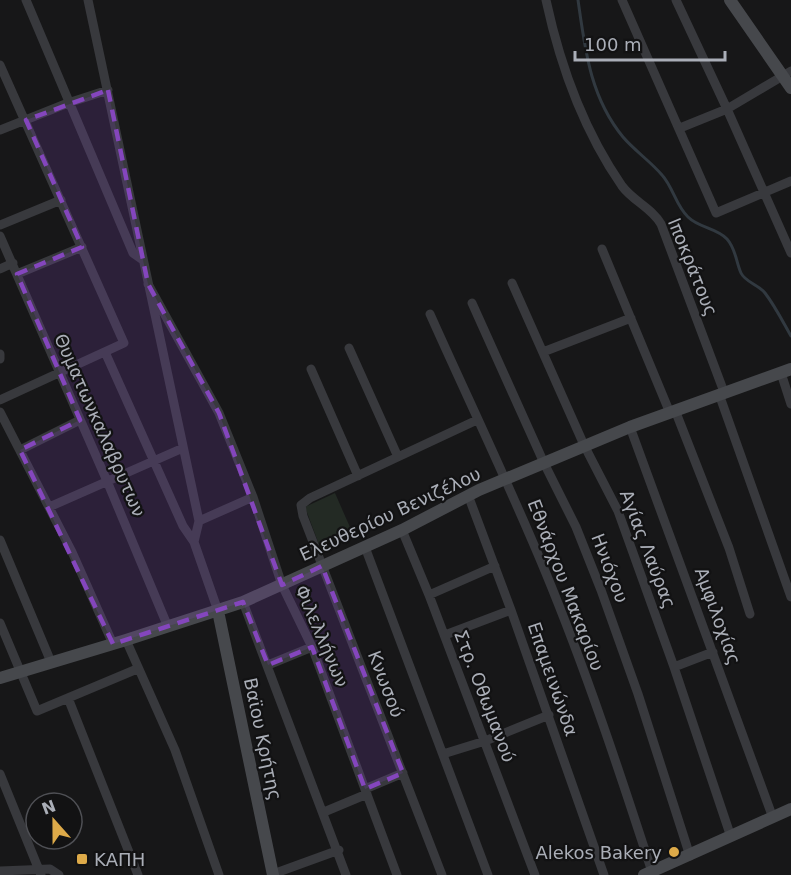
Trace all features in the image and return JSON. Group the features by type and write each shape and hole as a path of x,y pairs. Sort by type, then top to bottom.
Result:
{"street":[{"path":"26,0 133,253 143,260"},
{"path":"88,0 199,521 194,542"},
{"name":"Ιποκράτους","path":"546,0 572,87 586,123 623,188 661,224 722,393 791,597"},
{"path":"622,0 716,213 791,181"},
{"path":"676,0 791,253"},
{"path":"730,0 786,73 791,88"},
{"path":"0,65 124,343 0,400"},
{"path":"680,128 727,109 786,73"},
{"path":"0,130 108,90"},
{"path":"0,225 61,200"},
{"name":"Θυματωνκαλαβρυτων","path":"0,236 168,627"},
{"path":"17,274 81,247"},
{"path":"602,249 729,548 750,614"},
{"path":"0,268 13,263"},
{"name":"Αγίας Λαύρας","path":"512,283 584,445 618,511 674,667 731,837"},
{"name":"Φιλελλήνων","path":"148,284 219,413 253,497 282,585 312,647 397,875"},
{"name":"Ηνιόχου","path":"472,303 544,462 576,526 638,694 690,856"},
{"name":"Εθνάρχου Μακαρίου","path":"430,314 506,479 546,573 572,642 650,874"},
{"path":"543,352 631,318"},
{"path":"349,348 398,457"},
{"path":"105,352 183,526 194,542 218,611"},
{"path":"0,354 0,359"},
{"path":"311,369 358,476 477,420"},
{"path":"786,371 791,404"},
{"name":"Ελευθερίου Βενιζέλου","path":"0,678 243,602 402,530 468,495 544,462 672,411 786,371"},
{"path":"0,412 49,507 113,644"},
{"path":"20,450 80,420"},
{"name":"Αμφιλοχίας","path":"630,427 773,818"},
{"path":"49,507 153,459 183,448"},
{"name":"Κνωσού","path":"358,476 310,498 301,505 303,516 442,875"},
{"name":"Επαμεινώνδα","path":"468,495 512,610 604,875"},
{"path":"199,521 253,497"},
{"name":"Στρ. Οθωμανού","path":"402,530 429,595 535,875"},
{"path":"0,540 51,662"},
{"path":"364,547 488,875"},
{"path":"429,595 495,566"},
{"path":"243,602 339,850 346,875"},
{"path":"444,635 512,610"},
{"name":"Βαϊου Κρήτης","path":"218,611 273,874"},
{"path":"0,623 37,711 137,669"},
{"path":"126,640 175,750 219,875"},
{"path":"268,665 312,647"},
{"path":"674,667 713,652"},
{"path":"68,698 138,875"},
{"path":"443,754 485,741 549,715"},
{"path":"324,812 403,773"},
{"path":"0,774 40,873"},
{"path":"650,874 791,810"},
{"path":"273,874 339,850"},
{"path":"0,871 40,873 50,869 59,875"}],"highlighted area":[{"path":"108,90 148,284 219,413 282,585 322,566 403,773 365,789 312,647 268,665 243,602 113,644 20,450 80,420 17,274 82,247 26,120"}],"shaded area":[{"path":"335,493 353,534 321,550 305,507"}],"waterway":[{"path":"578,0 591,72 603,106 612,122 623,137 662,175 688,217 727,239 743,276 765,293 791,336"}],"place":[{"name":"Alekos Bakery","path":"674,852"},
{"name":"ΚΑΠΗ","path":"82,859"}]}
